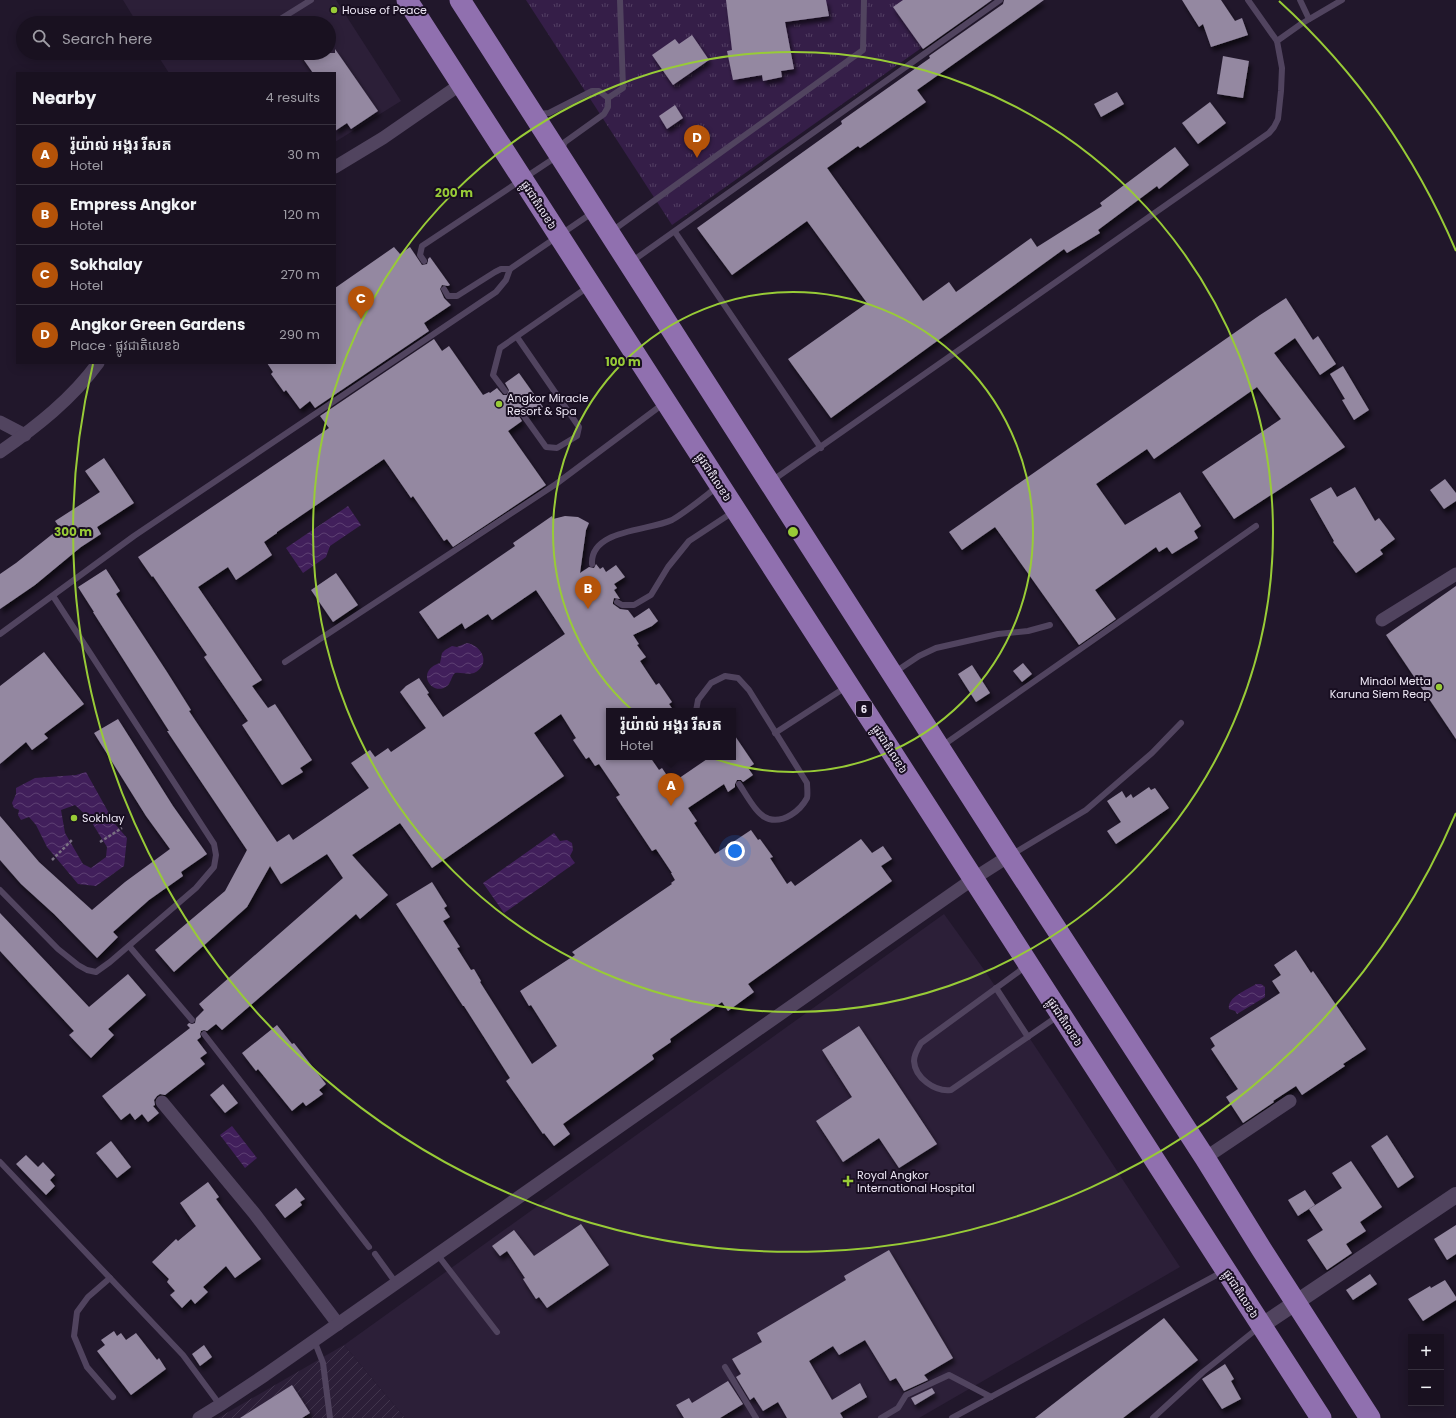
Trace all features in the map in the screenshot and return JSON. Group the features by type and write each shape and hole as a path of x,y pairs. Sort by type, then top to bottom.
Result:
{"highway":[{"name":"ផ្លូវជាតិលេខ៦","path":"407,0 1320,1418"},
{"path":"460,0 1008,856 1205,1158 1370,1418"}],"street":[{"path":"336,166 383,138 461,84"},
{"path":"0,452 25,435 64,401 87,379 97,364"},
{"path":"0,422 25,435"},
{"path":"1382,620 1456,574"},
{"path":"199,1418 220,1406 973,878 1008,856"},
{"path":"1205,1158 1290,1101"},
{"path":"162,1102 254,1214 338,1324"},
{"path":"1261,1326 1456,1195"}],"lane":[{"path":"285,16 311,0"},
{"path":"608,98 622,88 620,0"},
{"path":"609,233 863,50 864,0"},
{"path":"629,264 1000,0"},
{"path":"769,483 1269,133 1278,119 1282,68 1277,41 1248,0"},
{"path":"1300,0 1309,19"},
{"path":"1277,41 1309,19 1342,0"},
{"path":"533,114 549,113 592,91 599,91 608,98"},
{"path":"424,261 420,255 422,246 559,155 566,142 604,114 608,107 608,98"},
{"path":"444,289 448,296 457,296 495,272 510,269 595,211"},
{"path":"676,232 821,448"},
{"path":"0,634 134,536 496,292 506,280 510,269"},
{"path":"505,391 493,375 500,348 591,285"},
{"path":"517,337 579,427 576,436 557,448 546,447 521,412"},
{"path":"285,662 556,484 666,402"},
{"path":"592,564 592,558 599,545 617,534 651,527 672,519 720,485"},
{"path":"617,602 622,605 634,605 651,595 668,568 689,541 736,510"},
{"path":"939,748 1256,526"},
{"path":"0,890 58,949 78,965 87,970 96,972 129,946 196,888 214,867 216,855 214,844 53,596"},
{"path":"892,674 919,656 936,648 998,634 1028,631 1050,625"},
{"path":"697,708 698,700 711,683 725,676 738,678 749,690 807,782 807,797 796,812 784,819 768,819 757,812 739,784"},
{"path":"775,733 849,686"},
{"path":"1008,856 1086,810 1152,752 1181,723"},
{"path":"129,946 192,1020"},
{"path":"1028,964 921,1043 915,1053 915,1067 928,1084 944,1091 951,1090 1061,1014"},
{"path":"996,988 1028,1037"},
{"path":"204,1034 369,1246"},
{"path":"0,1162 183,1355 220,1406"},
{"path":"375,1254 396,1283"},
{"path":"437,1254 497,1332"},
{"path":"952,1418 1225,1270"},
{"path":"110,1278 88,1297 77,1312 74,1336 88,1367 113,1397"},
{"path":"1153,1418 1203,1372 1261,1326"},
{"path":"314,1340 323,1363 330,1418"},
{"path":"725,1367 756,1418"},
{"path":"881,1418 898,1408 906,1395 949,1375 991,1397"}],"path":[{"path":"100,842 122,828"},
{"path":"52,860 72,840"}],"shaded area":[{"path":"123,0 336,0 401,101 336,141 336,72 168,72 161,60 336,60 336,16 133,16"},
{"name":"Royal Angkor International Hospital","path":"944,914 985,971 1180,1267 919,1418 405,1418 344,1345"},
{"path":"344,1345 405,1418 218,1418"}],"green space":[{"path":"526,0 989,0 672,225"}],"water":[{"path":"348,506 361,525 330,546 326,557 303,573 286,548"},
{"path":"467,643 477,648 483,656 482,665 479,670 472,674 455,673 447,686 437,689 433,687 428,680 428,671 440,663 442,653 445,650 452,646 457,647"},
{"path":"86,772 115,824 127,838 124,866 96,886 78,884 47,847 36,825 29,817 21,820 18,815 19,810 14,808 12,803 16,794 16,788 35,778 76,775","holes":["75,805 89,818 107,847 106,857 91,868 83,864 65,833 61,810"]},
{"path":"554,833 560,841 567,840 572,843 573,850 570,856 575,863 504,913 483,883"},
{"path":"1256,984 1261,984 1265,987 1265,997 1237,1014 1235,1011 1229,1009 1229,1005 1234,997"},
{"path":"232,1126 257,1158 245,1168 220,1135"}],"building":[{"path":"726,0 826,0 829,16 785,22 794,69 781,71 782,77 763,81 762,75 733,80 727,51 732,50"},
{"path":"903,0 992,0 923,49 893,7"},
{"path":"1004,0 1044,0 917,90 926,102 860,148 858,146 827,168 923,301 949,282 956,292 1031,238 1037,247 1102,206 1100,203 1175,147 1189,165 1159,189 1157,186 1098,230 1100,233 1067,253 1064,249 831,418 788,359 867,303 807,221 732,275 697,228 842,124 841,121 1003,4"},
{"path":"1182,0 1221,0 1235,21 1242,18 1248,35 1211,47 1203,24 1199,27"},
{"path":"692,35 709,60 673,85 652,55 675,39 679,44"},
{"path":"336,50 378,111 351,129 347,123 336,130 336,72 312,72 304,60 336,60"},
{"path":"1223,56 1249,61 1243,98 1217,94"},
{"path":"1117,92 1124,104 1101,117 1094,104"},
{"path":"1210,102 1226,123 1198,144 1182,123"},
{"path":"675,105 683,118 667,129 659,116"},
{"path":"394,247 400,254 410,247 422,265 427,264 430,257 450,285 442,285 440,289 444,298 451,305 424,323 429,331 315,408 310,401 300,409 286,390 284,392 271,374 273,372 268,364 336,364 336,287"},
{"path":"1286,298 1313,340 1318,336 1336,364 1320,375 1295,338 1274,353 1345,447 1234,519 1202,472 1281,419 1257,387 1154,459 1147,449 1096,484 1125,525 1180,492 1201,526 1194,531 1198,538 1172,554 1167,547 1159,552 1156,547 1095,590 1116,619 1079,645 995,527 962,550 949,532"},
{"path":"434,339 442,351 449,346 483,395 489,392 490,393 497,388 503,395 507,395 509,390 505,383 519,373 543,407 530,416 523,408 519,408 517,413 522,421 508,431 546,485 453,547 447,539 444,541 413,496 411,498 384,459 264,542 272,555 236,580 228,567 198,587 262,680 252,686 268,708 275,704 312,760 300,768 303,772 282,785 242,725 248,721 204,657 207,655 153,576 152,577 138,557 329,428 320,416"},
{"path":"1343,366 1369,410 1354,420 1342,400 1345,399 1330,374"},
{"path":"104,458 134,503 97,527 101,534 81,547 35,585 0,609 0,574 60,528 55,521 100,492 85,471"},
{"path":"1445,479 1456,493 1456,501 1444,509 1430,490"},
{"path":"1331,487 1337,497 1355,487 1375,521 1379,518 1395,539 1380,550 1383,554 1356,573 1333,542 1334,541 1310,499"},
{"path":"552,516 553,519 565,516 578,517 589,523 586,530 580,573 589,567 594,568 596,564 600,569 603,567 606,572 616,565 625,577 614,584 617,588 614,590 620,599 614,598 613,604 620,609 628,610 634,618 649,608 658,621 652,626 633,635 639,644 637,645 646,657 640,661 656,685 659,683 672,702 669,704 672,708 606,708 606,760 652,760 659,770 662,768 672,783 706,760 736,760 736,737 754,764 748,768 753,775 743,782 741,780 737,780 735,787 728,792 724,784 688,808 697,821 694,823 715,854 751,830 758,840 760,839 773,857 770,858 787,884 791,881 795,886 861,839 872,853 883,846 892,859 881,866 892,881 748,984 754,992 728,1011 722,1002 670,1039 671,1042 652,1055 654,1059 563,1124 570,1134 554,1146 544,1133 543,1134 506,1081 510,1078 396,904 432,882 447,906 444,908 450,917 443,921 460,947 457,948 471,970 474,969 481,981 480,982 532,1064 557,1046 531,1005 529,1006 520,991 575,955 572,952 672,884 671,883 675,880 656,849 652,851 616,797 620,795 599,764 595,766 589,757 586,759 573,740 576,738 561,714 534,733 564,776 432,868 400,823 352,855 388,895 360,919 356,914 222,1030 216,1024 207,1031 201,1031 201,1037 197,1040 207,1053 200,1058 205,1064 165,1095 160,1094 157,1096 154,1100 155,1105 153,1106 159,1113 148,1122 142,1114 135,1120 130,1113 121,1120 102,1096 190,1028 187,1025 189,1023 195,1023 196,1018 204,1010 199,1004 343,878 327,854 281,884 270,866 247,907 174,972 155,950 225,891 247,850 167,731 169,731 78,587 106,569 120,591 116,594 191,710 189,711 277,842 289,834 293,840 369,788 351,763 370,750 375,757 388,748 391,752 426,728 400,692 406,686 419,678 429,693 427,694 443,717 565,634 536,590 492,620 488,614 465,629 462,623 438,639 419,612 515,546 513,543"},
{"path":"336,573 358,605 333,622 311,590"},
{"name":"Mindol Metta Karuna Siem Reap","path":"1456,586 1456,739 1386,635"},
{"path":"44,652 84,704 44,734 48,738 32,750 26,742 0,764 0,686"},
{"path":"1023,663 1032,674 1022,682 1013,671"},
{"path":"972,665 990,693 976,702 958,674"},
{"path":"118,719 173,806 207,854 181,872 183,876 149,900 113,932 118,937 97,958 54,914 21,884 0,860 0,816 39,862 92,910 125,882 170,849 146,816 94,733"},
{"path":"1149,787 1151,790 1155,788 1169,808 1116,844 1107,831 1121,822 1107,801 1122,791 1126,798 1131,794 1133,798"},
{"path":"0,913 89,1007 128,974 146,995 108,1029 114,1035 91,1058 69,1035 74,1031 0,951"},
{"path":"1296,950 1311,973 1313,971 1366,1049 1343,1064 1345,1066 1302,1095 1296,1086 1243,1123 1226,1097 1238,1089 1211,1049 1215,1046 1210,1038 1280,993 1272,981 1281,975 1274,965"},
{"path":"277,1025 292,1044 294,1043 326,1084 319,1090 323,1094 306,1106 303,1102 292,1111 258,1069 256,1071 242,1053"},
{"path":"859,1026 937,1144 899,1168 879,1138 843,1162 816,1121 852,1097 822,1050"},
{"path":"223,1084 238,1103 225,1113 210,1095"},
{"path":"1387,1135 1414,1177 1398,1188 1371,1146"},
{"path":"111,1141 131,1167 117,1178 96,1153"},
{"path":"26,1155 38,1167 43,1162 55,1175 50,1180 55,1186 46,1195 16,1164"},
{"path":"1351,1161 1382,1207 1360,1222 1366,1231 1346,1244 1352,1253 1327,1270 1307,1240 1323,1230 1309,1209 1342,1188 1332,1173"},
{"path":"208,1182 219,1197 216,1199 261,1259 235,1278 226,1266 203,1287 208,1292 195,1304 191,1299 182,1308 170,1295 175,1291 167,1282 169,1279 152,1262 176,1239 178,1241 196,1226 180,1203"},
{"path":"296,1188 305,1199 300,1202 302,1205 285,1218 275,1205"},
{"path":"1305,1190 1315,1205 1298,1216 1288,1200"},
{"path":"581,1224 609,1265 547,1308 539,1297 536,1299 523,1279 525,1278 507,1251 500,1256 492,1246 514,1230 534,1256"},
{"path":"1456,1225 1456,1254 1447,1260 1434,1239"},
{"path":"889,1250 953,1358 924,1375 928,1380 904,1391 896,1378 890,1381 865,1340 839,1355 833,1346 809,1361 832,1400 860,1383 867,1397 840,1413 843,1418 787,1418 778,1402 763,1411 754,1397 750,1400 736,1377 741,1374 732,1359 762,1342 757,1333 846,1280 844,1276"},
{"path":"1370,1274 1377,1284 1353,1300 1346,1290"},
{"path":"1445,1280 1456,1297 1456,1300 1423,1321 1408,1299 1430,1286 1431,1288"},
{"path":"1164,1318 1198,1360 1123,1418 1035,1418"},
{"path":"114,1331 117,1336 121,1333 126,1340 136,1333 157,1360 159,1358 166,1369 131,1395 97,1351 105,1345 101,1340"},
{"path":"204,1345 212,1357 200,1366 192,1354"},
{"path":"1225,1364 1234,1379 1231,1381 1241,1399 1222,1409 1202,1379"},
{"path":"728,1381 743,1404 720,1418 684,1418 676,1405 689,1398 692,1403"},
{"path":"292,1385 310,1413 302,1418 240,1418"},
{"path":"932,1388 935,1393 915,1405 911,1398"}],"place":[{"name":"House of Peace","path":"334,10"},
{"name":"Angkor Green Gardens","path":"697,158"},
{"name":"Sokhalay","path":"361,319"},
{"name":"Angkor Miracle Resort & Spa","path":"499,404"},
{"name":"Empress Angkor","path":"588,609"},
{"name":"Mindol Metta Karuna Siem Reap","path":"1439,687"},
{"name":"រ៉ូយ៉ាល់ អង្គរ រីសត","path":"671,806"},
{"name":"Sokhlay","path":"74,818"},
{"name":"Royal Angkor International Hospital","path":"848,1181"}]}
